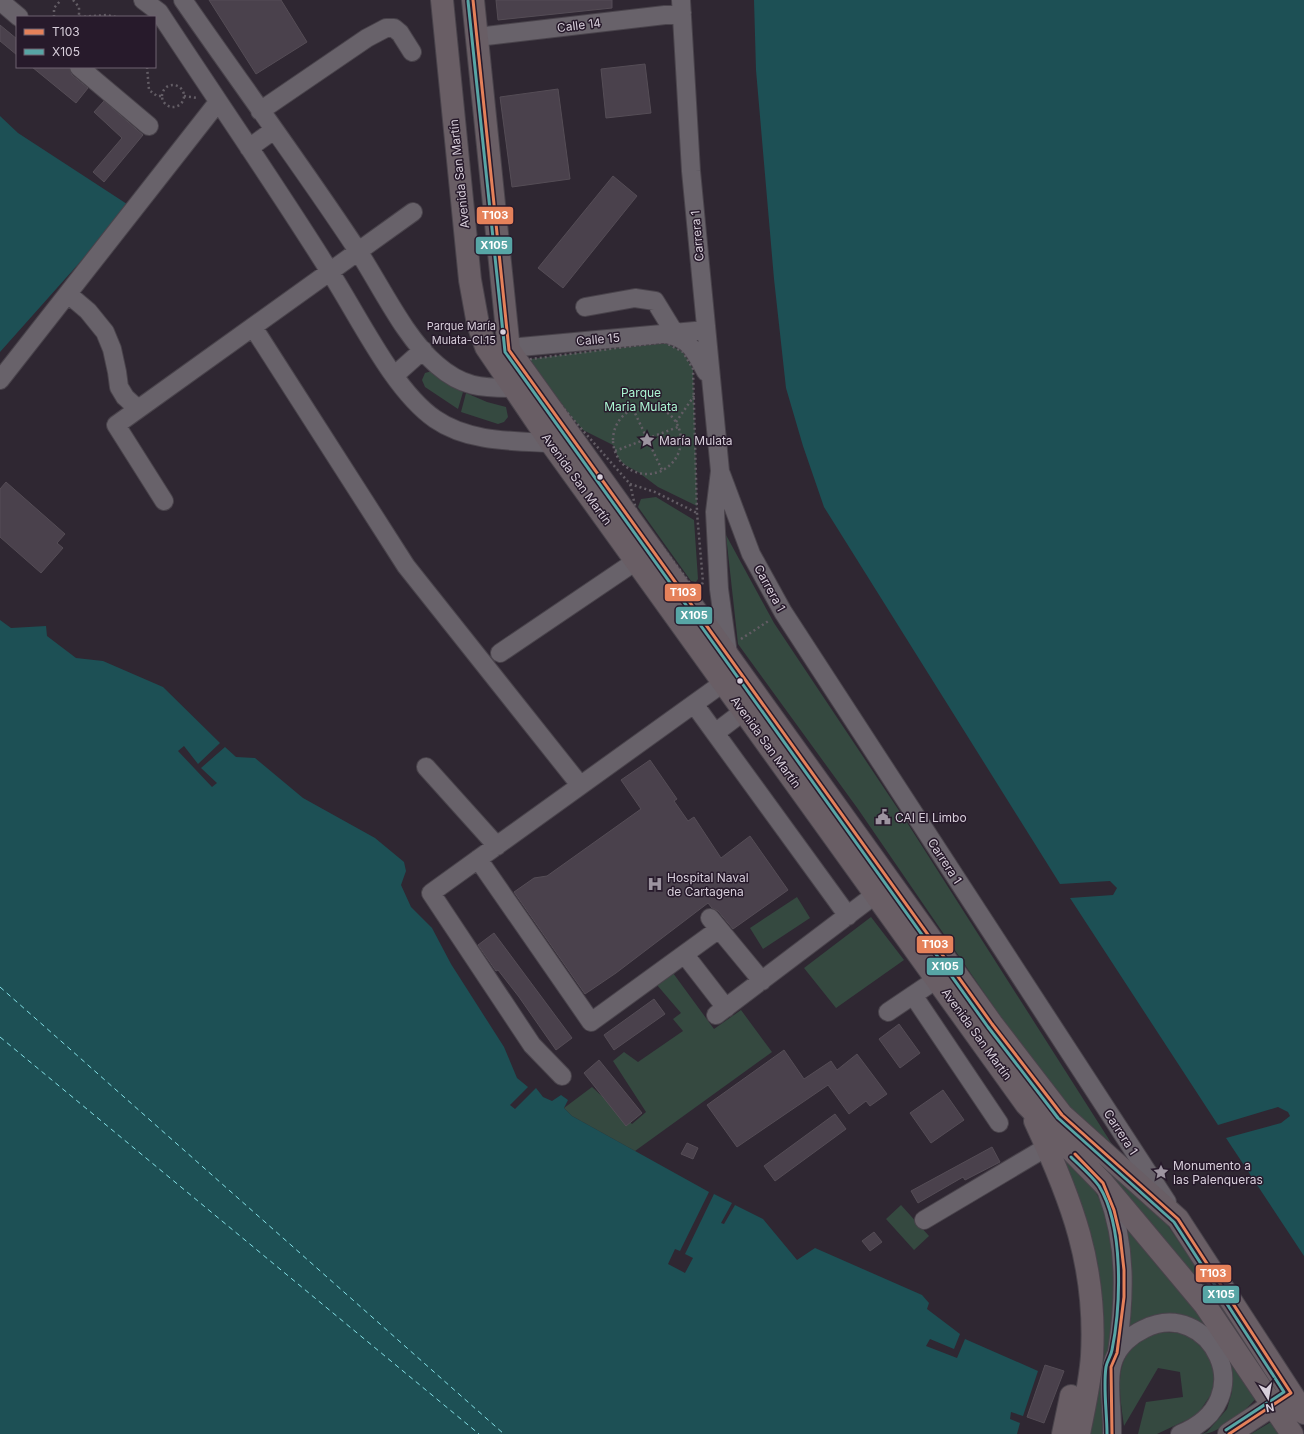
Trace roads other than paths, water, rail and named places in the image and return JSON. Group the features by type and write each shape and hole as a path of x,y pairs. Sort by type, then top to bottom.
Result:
{"main road":[{"name":"Avenida San Martín","path":"442,0 470,280 478,324 486,347 501,354 731,649 992,1024 1051,1102 1061,1138 1178,1219 1304,1413"},
{"name":"Avenida San Martín","path":"473,0 501,354 513,388 1026,1104 1061,1138 1103,1183 1205,1305 1292,1434"},
{"path":"1061,1138 1068,1194 1078,1227 1090,1287 1092,1319 1090,1375 1079,1434"},
{"path":"1063,1434 1078,1366 1092,1319"},
{"path":"1229,1434 1291,1393"}],"street":[{"path":"143,0 159,12 330,271 395,375 413,400 435,419 455,430 500,440 551,443"},
{"path":"183,0 358,251 410,333 423,350 436,365 447,373 467,383 483,388 513,388"},
{"path":"0,1 18,16"},
{"name":"Calle 14","path":"477,39 486,36 681,6"},
{"name":"Carrera 1","path":"681,6 691,171 720,471 715,512 719,590 731,649 724,683"},
{"path":"0,380 68,294 223,108 256,105 386,28 394,28 400,33 412,52"},
{"path":"79,68 149,126"},
{"path":"249,148 274,130"},
{"path":"164,501 116,425 413,212"},
{"path":"68,294 88,311 105,332 118,372 119,387 125,397 138,409"},
{"path":"585,306 635,298 655,300 668,333 683,339 692,346 710,378"},
{"path":"253,326 406,566 580,786"},
{"name":"Calle 15","path":"501,354 520,347 706,330"},
{"path":"395,375 423,350"},
{"name":"Carrera 1","path":"720,471 751,554 783,612 1178,1219"},
{"path":"500,653 636,561"},
{"path":"562,1076 532,1045 431,893 724,683"},
{"path":"694,704 848,916"},
{"path":"715,733 744,711"},
{"path":"426,767 497,846"},
{"path":"478,859 591,1022 685,955 715,923 762,981"},
{"path":"685,955 721,1012 876,894"},
{"path":"888,1012 937,979"},
{"path":"913,995 999,1123"},
{"path":"924,1220 1061,1138"},
{"path":"1103,1183 1114,1210 1120,1235 1124,1270 1124,1297 1117,1353 1111,1367 1112,1434"},
{"path":"1117,1353 1136,1333 1148,1327 1166,1324 1181,1325 1196,1330 1206,1338 1215,1349 1220,1362 1223,1386 1220,1401 1215,1410 1205,1420 1192,1429 1180,1434"}],"water":[{"path":"754,0 1304,0 1304,1256 1226,1138 1281,1123 1290,1116 1288,1112 1278,1107 1218,1125 1070,898 1113,895 1117,888 1110,881 1060,884 824,507 803,446 786,388 774,279 756,70"},
{"path":"0,116 18,133 130,206 0,352"},
{"path":"0,620 11,628 46,626 47,636 76,658 103,661 163,687 220,743 198,764 184,746 178,751 212,787 217,783 201,768 225,747 236,757 255,758 303,798 375,838 404,862 406,871 401,885 411,907 432,928 451,964 504,1047 517,1078 528,1087 510,1105 515,1109 536,1088 543,1097 552,1101 561,1095 568,1100 564,1108 572,1116 709,1192 680,1251 675,1249 668,1264 685,1273 693,1258 685,1254 714,1194 732,1203 721,1223 724,1224 735,1205 763,1219 797,1260 815,1248 922,1295 929,1303 927,1309 960,1334 954,1349 930,1339 926,1346 957,1358 965,1339 1038,1371 1023,1416 1011,1412 1010,1419 1020,1423 1017,1434 0,1434"}],"place":[{"name":"Parque María Mulata-Cl.15","path":"503,332"},
{"name":"María Mulata","path":"647,440"},
{"name":"CAI El Limbo","path":"883,817"},
{"name":"Hospital Naval de Cartagena","path":"655,884"},
{"name":"Monumento a las Palenqueras","path":"1161,1172"}],"park label":[{"name":"Parque Maria Mulata","path":"641,399"}]}
